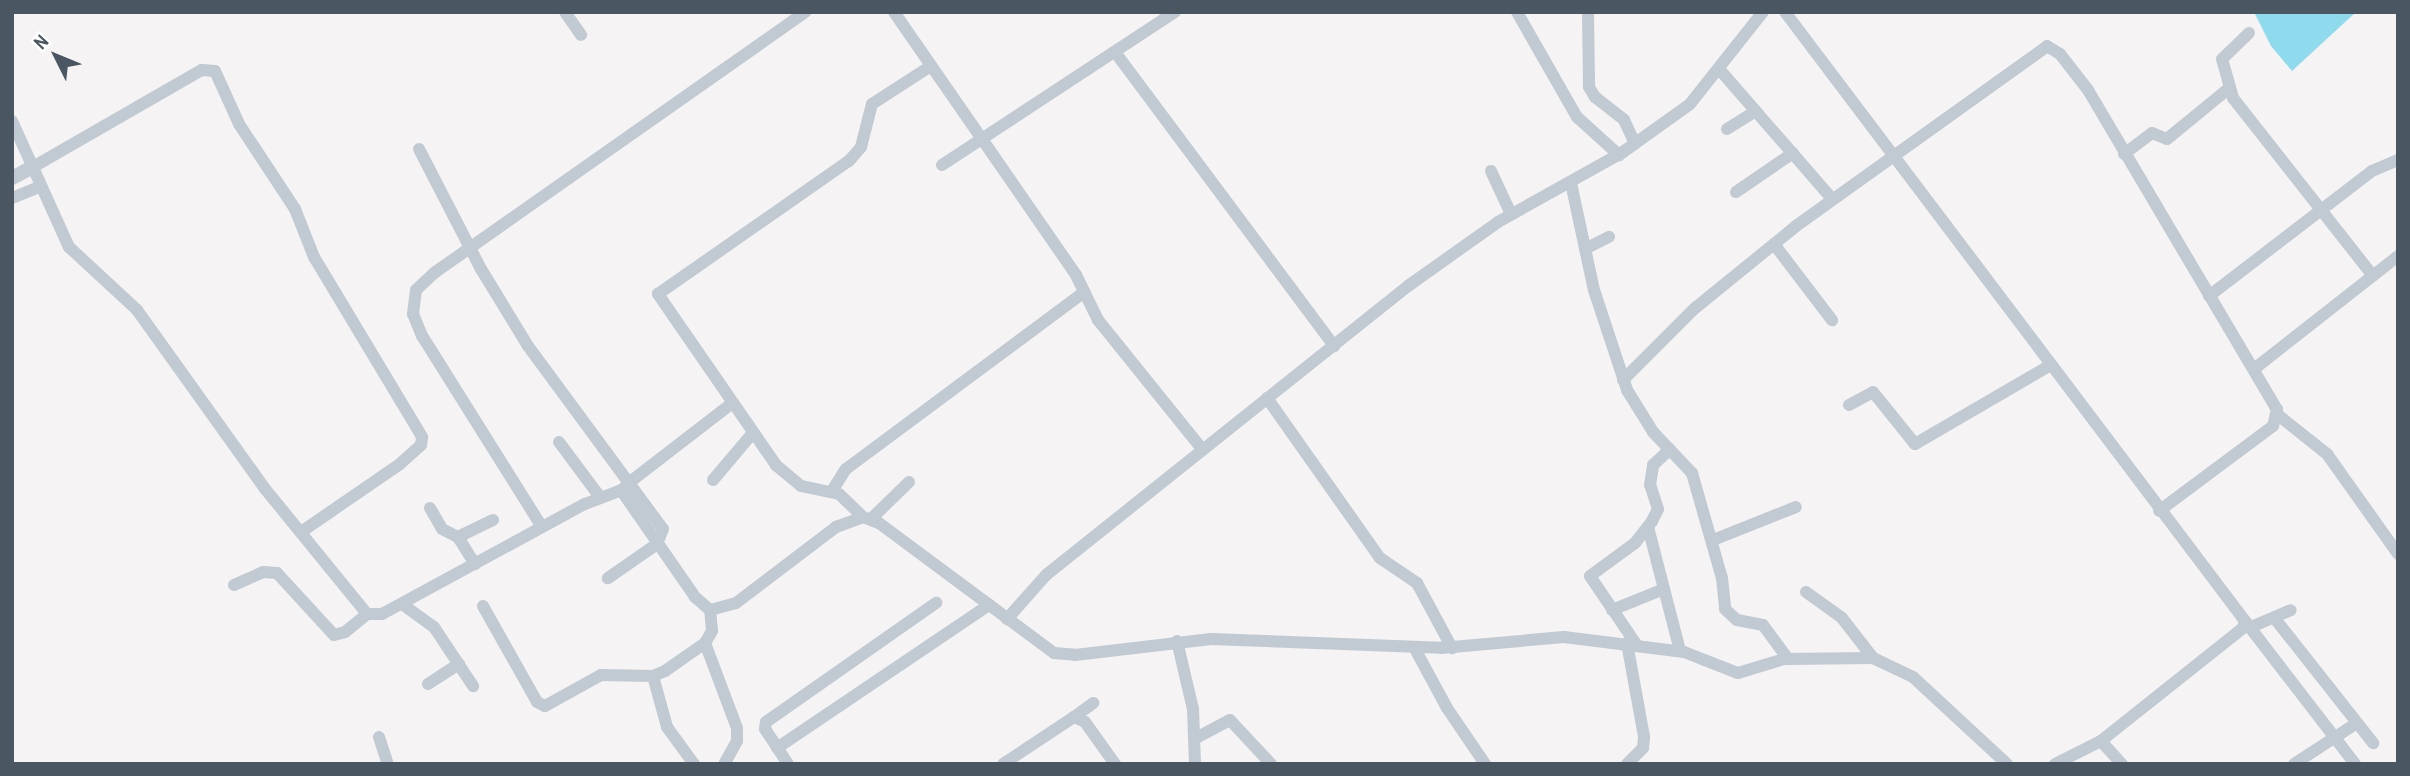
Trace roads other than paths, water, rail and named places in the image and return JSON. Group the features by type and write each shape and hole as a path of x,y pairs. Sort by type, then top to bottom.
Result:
{"street":[{"path":"565,12 581,35"},
{"path":"542,527 422,336 413,314 413,301 421,283 806,12"},
{"path":"894,12 1084,292 1098,320 1202,449"},
{"path":"942,165 1175,12"},
{"path":"1517,12 1577,117 1619,155"},
{"path":"1588,12 1591,92 1624,120 1635,144"},
{"path":"1785,12 2159,511 2355,764"},
{"path":"1007,619 1046,575 1408,286 1511,214 1619,155 1690,104 1720,70 1759,14"},
{"path":"2249,33 2222,59 2228,89 2244,116 2372,276"},
{"path":"1623,380 1694,309 1774,244 1890,154 2047,46 2060,54 2088,90 2254,369 2278,415 2326,454 2398,554"},
{"path":"1115,52 1334,346"},
{"path":"931,66 872,104 861,147 849,161 659,290 662,305 776,465 801,486 832,491 845,498 867,518 989,605 1046,651 1063,655 1177,641 1288,640 1452,648 1564,638 1631,643 1680,651 1738,673 1788,659 1873,659 1913,677 2007,764"},
{"path":"12,178 202,70 215,71 239,124 295,209 314,257 422,437 421,445 400,464 301,532"},
{"path":"1720,70 1832,199"},
{"path":"2124,154 2152,133 2167,139 2228,89"},
{"path":"1727,129 1756,111"},
{"path":"12,121 69,247 137,310 259,481 367,614"},
{"path":"419,149 470,248 528,346 625,486 657,544 695,597 710,610 712,631 705,643 653,676 601,676 541,706 483,606"},
{"path":"1736,192 1793,153"},
{"path":"2209,296 2372,171 2398,160"},
{"path":"1491,171 1511,214"},
{"path":"1571,183 1585,249 1623,380 1639,414 1692,473 1713,540 1727,613 1737,620 1763,625 1788,659"},
{"path":"12,198 41,186"},
{"path":"1585,249 1609,237"},
{"path":"1774,244 1832,320"},
{"path":"2254,369 2398,256"},
{"path":"832,491 846,469 1084,292"},
{"path":"1849,405 1873,392 1915,444 2051,365"},
{"path":"1267,398 1372,549 1387,565 1404,570 1417,583 1452,648"},
{"path":"234,586 263,572 276,573 334,635 345,632 367,614 383,614 542,527 625,486 731,404"},
{"path":"2159,511 2273,426 2278,415"},
{"path":"713,480 752,434"},
{"path":"559,442 600,497"},
{"path":"1627,764 1643,748 1644,737 1631,643 1590,574 1635,543 1648,527 1658,509 1650,488 1653,465 1670,449"},
{"path":"710,610 736,603 836,527 867,518 909,482"},
{"path":"1713,540 1796,507"},
{"path":"430,508 444,531 458,537 475,564"},
{"path":"458,537 493,520"},
{"path":"1648,527 1680,651"},
{"path":"608,578 657,544"},
{"path":"1612,610 1664,589"},
{"path":"1806,592 1842,618 1873,659"},
{"path":"788,764 765,729 771,717 936,603"},
{"path":"402,604 434,627 473,686"},
{"path":"777,748 989,605"},
{"path":"2055,764 2101,741 2248,624 2291,610"},
{"path":"2276,620 2373,743"},
{"path":"1177,641 1195,737 1195,764"},
{"path":"705,643 737,728 737,741 724,764"},
{"path":"1414,647 1447,708 1485,764"},
{"path":"428,684 459,664"},
{"path":"653,676 667,727 694,764"},
{"path":"1003,764 1093,703"},
{"path":"1074,717 1085,722 1115,764"},
{"path":"1195,737 1230,720 1271,764"},
{"path":"2294,764 2357,723"},
{"path":"379,737 388,764"},
{"path":"2101,741 2122,764"}],"water":[{"path":"2254,12 2356,12 2292,71 2271,46"}]}
